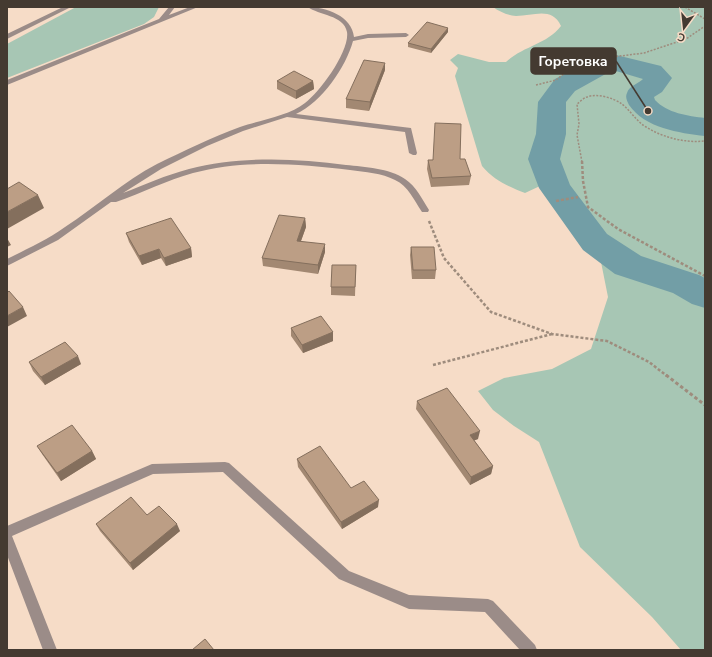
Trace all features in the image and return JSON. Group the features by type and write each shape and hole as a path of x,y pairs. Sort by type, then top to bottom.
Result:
{"street":[{"path":"7,37 68,7"},
{"path":"157,23 172,7"},
{"path":"7,84 195,7"},
{"path":"7,263 56,237 130,184 158,167 251,125 299,110 308,105 318,96 330,81 351,39 350,29 335,16 312,7"},
{"path":"351,39 375,35 406,35"},
{"path":"285,114 408,130 413,154"},
{"path":"102,204 191,171 254,162 294,163 343,167 385,173 399,178 410,187 425,210"},
{"path":"7,532 152,469 225,467 344,575 409,602 488,606 530,650"},
{"path":"7,539 50,650"}],"path":[{"path":"685,7 705,19"},
{"path":"536,85 556,80 580,61 644,52 686,39 705,26"},
{"path":"705,141 696,142 676,139 658,133 641,124 622,104 605,97 587,97 577,104 577,136 583,169 582,181 588,207 618,229 705,276"},
{"path":"556,201 578,197"},
{"path":"425,210 444,258 491,312 552,334 608,341 649,362 705,405"},
{"path":"433,365 552,334"}],"green space":[{"path":"76,7 159,7 154,17 144,24 7,78 7,44"},
{"path":"493,7 705,7 705,650 681,650 652,617 580,547 539,442 493,410 478,391 504,378 552,369 591,349 608,297 601,262 540,186 525,193 501,182 482,166 455,76 458,68 450,60 458,54 489,62 506,62 520,52 541,42 561,26 553,16 547,14 516,16 504,13"}],"building":[{"path":"427,22 448,28 431,49 408,43"},
{"path":"364,60 385,63 370,102 346,99"},
{"path":"294,71 313,81 296,91 277,81"},
{"path":"435,123 461,124 460,159 465,159 471,176 432,178 428,160 433,160"},
{"path":"19,182 38,195 7,212 7,189"},
{"path":"279,215 305,218 297,241 325,244 318,265 262,258"},
{"path":"171,218 191,248 164,258 159,249 139,256 126,233"},
{"path":"411,247 434,247 436,270 413,270"},
{"path":"332,265 356,265 355,287 331,287"},
{"path":"9,291 23,307 7,316 7,293"},
{"path":"321,316 333,332 302,345 291,328"},
{"path":"65,342 78,356 41,377 29,362"},
{"path":"447,388 480,431 470,435 493,466 471,477 417,401"},
{"path":"72,425 92,451 57,473 37,446"},
{"path":"320,446 351,488 364,481 379,500 341,522 297,459"},
{"path":"131,497 147,515 159,506 177,524 130,563 96,524"},
{"path":"205,639 214,650 192,650"}],"waterway":[{"path":"705,127 671,120 653,113 647,108 641,101 640,94 652,86 658,78 651,72 616,63 605,64 565,85 552,102 551,134 544,159 555,188 595,242 628,265 686,284 705,295"}],"place":[{"name":"Горетовка","path":"648,111"}]}
